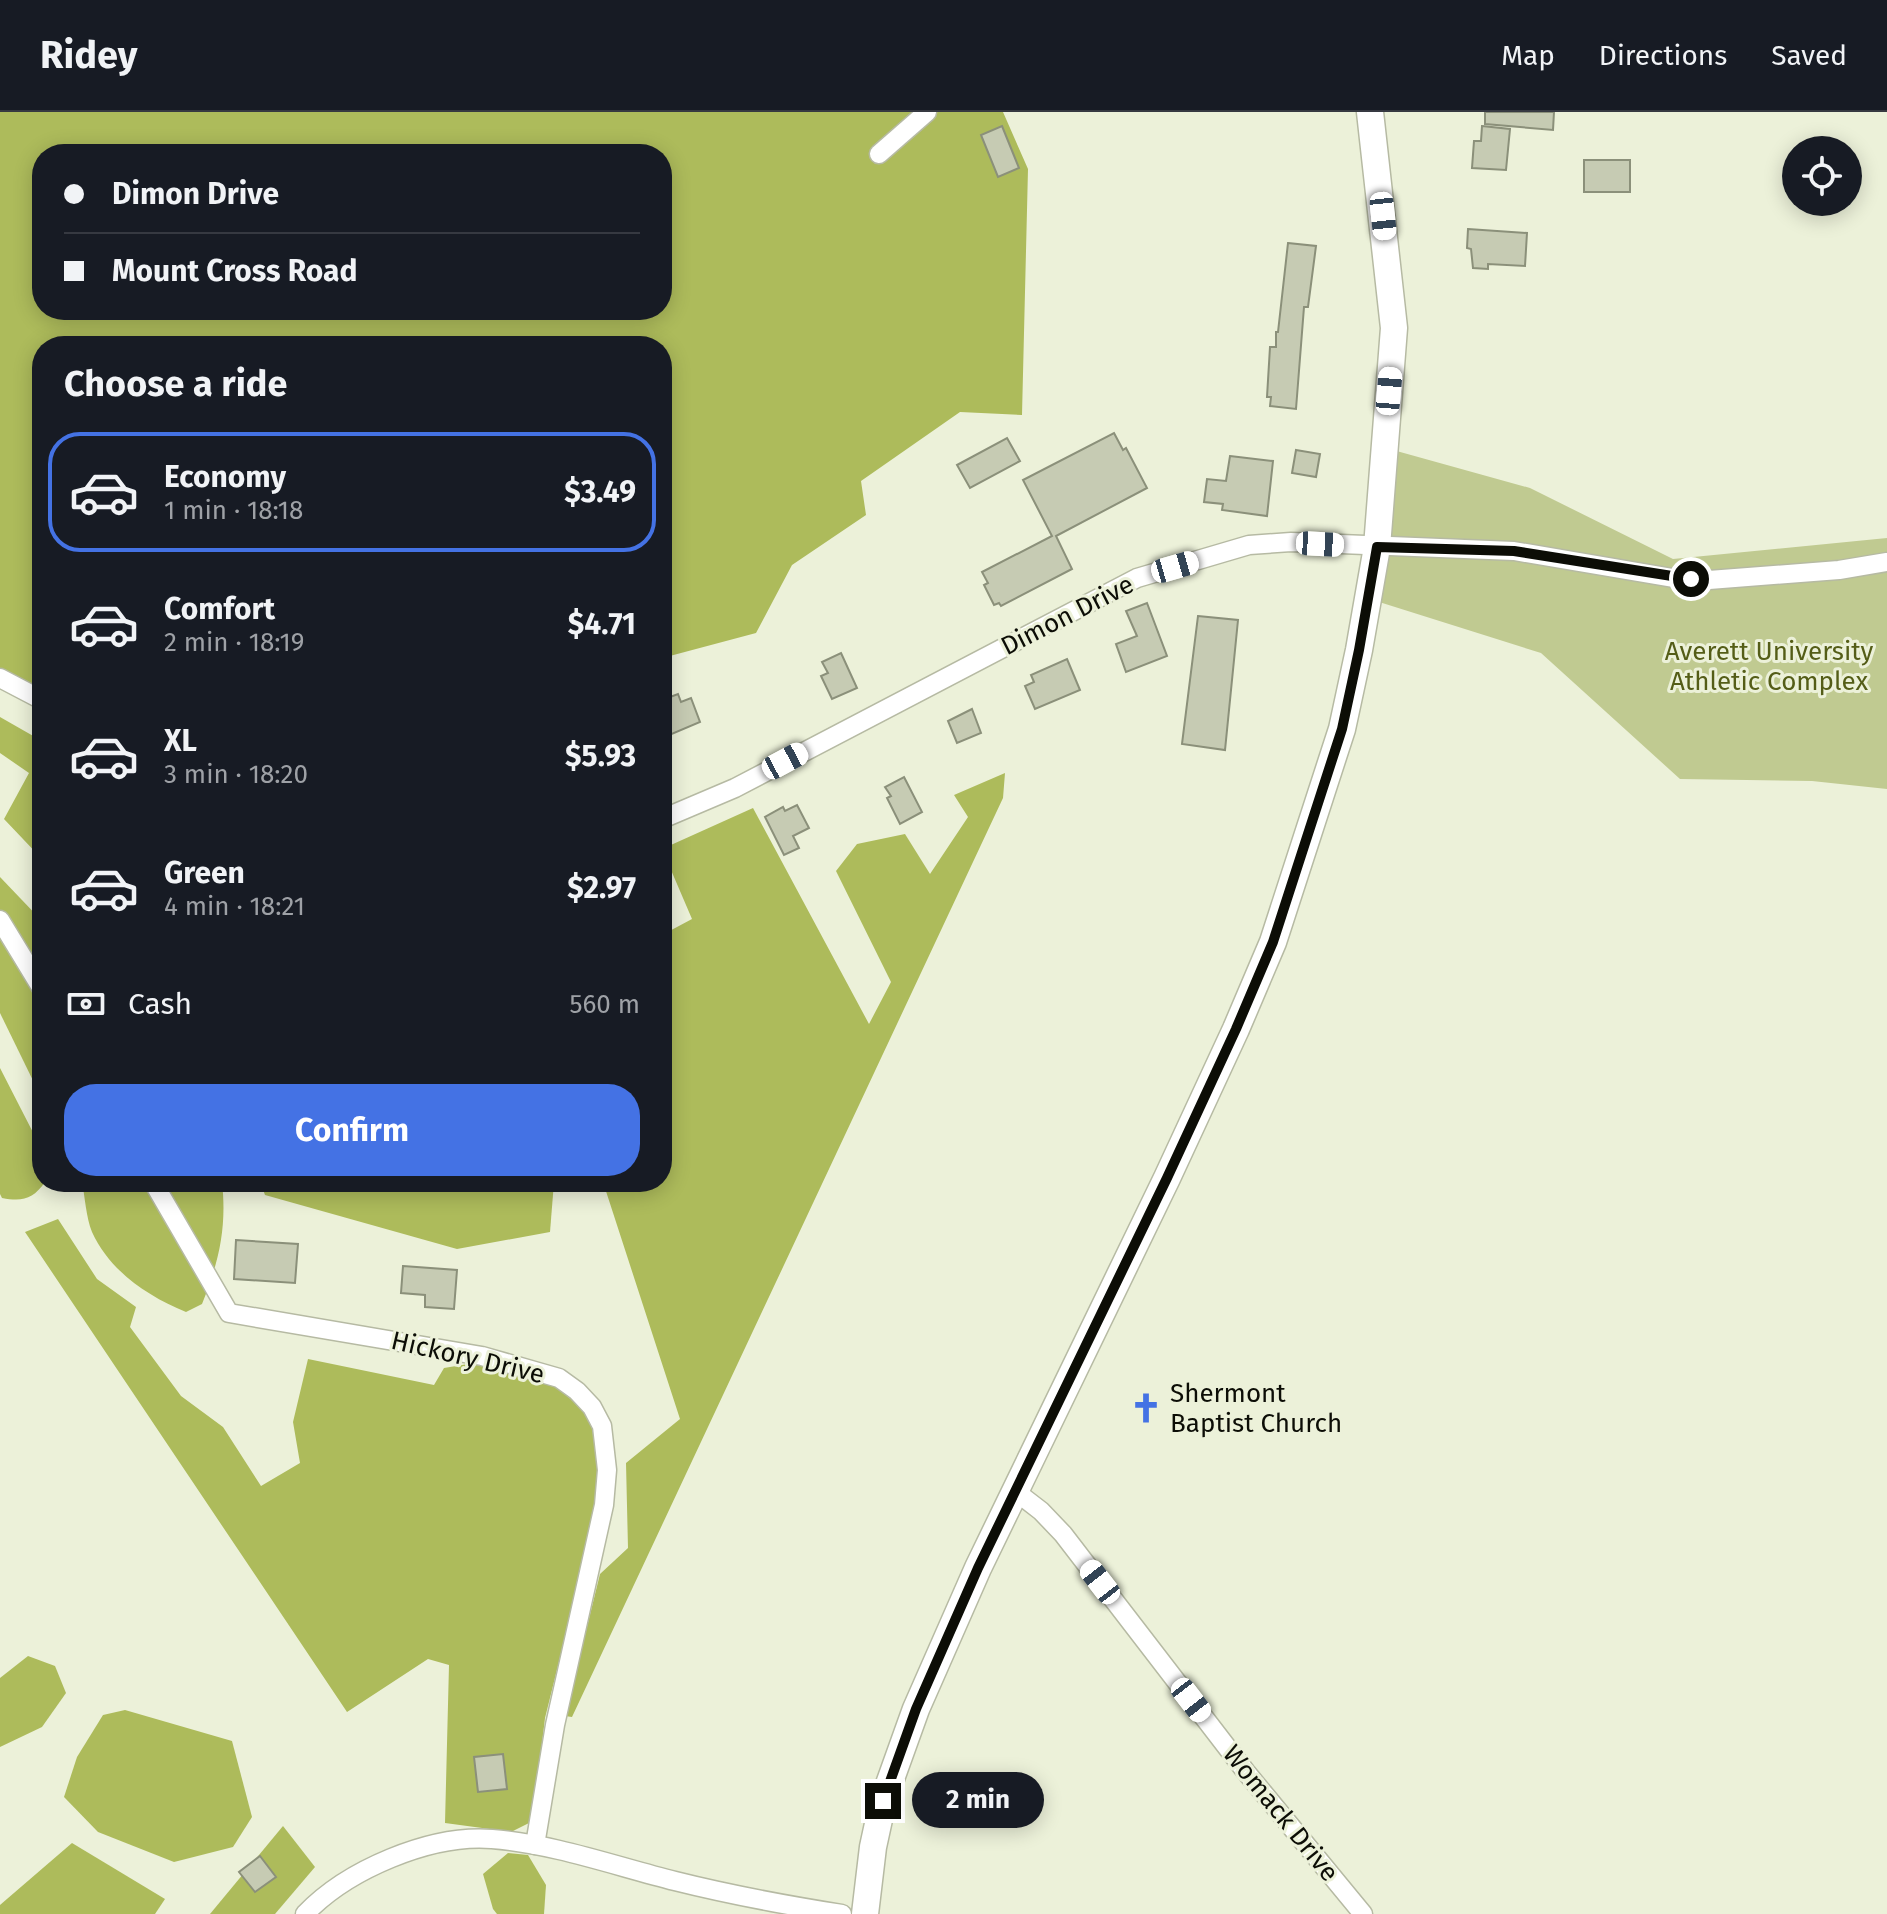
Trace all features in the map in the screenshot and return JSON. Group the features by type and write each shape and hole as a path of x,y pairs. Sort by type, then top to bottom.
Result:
{"main road":[{"path":"865,1914 873,1847 883,1801 916,1709 978,1568 1236,1029 1273,942 1342,729 1377,547 1394,328 1370,112"}],"street":[{"path":"879,154 927,112"},
{"name":"Dimon Drive","path":"672,815 735,788 1137,578 1249,545 1291,542 1514,551 1673,578 1709,580 1839,570 1887,562"},
{"path":"0,678 32,695"},
{"path":"0,920 32,973"},
{"name":"Hickory Drive","path":"159,1192 229,1313 482,1356 559,1378 592,1407 605,1435 607,1470 604,1505 555,1725 535,1845"},
{"name":"Womack Drive","path":"1015,1491 1041,1511 1063,1534 1246,1772 1363,1914"},
{"path":"305,1914 364,1870 397,1856 436,1845 475,1839 535,1845 750,1900 842,1914"}],"green space":[{"path":"0,112 1003,112 1028,169 1022,415 960,412 861,481 866,515 792,565 756,633 672,655 672,336 32,336 32,686 0,669"},
{"name":"Averett University Athletic Complex","path":"1393,450 1530,488 1673,559 1887,538 1887,789 1812,781 1680,779 1541,653 1376,601"},
{"path":"0,717 32,735 32,848 4,819 29,773 0,753"},
{"path":"1005,773 1003,798 572,1717 565,1716 600,1574 628,1548 626,1463 680,1419 606,1192 672,1192 672,930 692,919 672,872 672,844 753,808 869,1024 891,982 836,871 857,844 905,834 930,874 968,817 954,795"},
{"path":"0,877 32,911 32,1079 0,1013"},
{"path":"0,1068 32,1130 32,1192 36,1192 16,1200 2,1198"},
{"path":"84,1192 222,1192 220,1244 202,1304 186,1312 131,1281 100,1246 87,1214"},
{"path":"264,1192 553,1192 550,1232 457,1249 265,1195"},
{"path":"58,1219 97,1279 136,1307 130,1327 181,1396 223,1427 261,1486 300,1463 293,1422 308,1359 434,1385 444,1368 474,1363 550,1381 590,1416 603,1445 600,1497 545,1718 533,1821 511,1832 445,1823 449,1665 428,1659 347,1712 25,1232"},
{"path":"28,1656 55,1666 66,1693 42,1727 0,1747 0,1678"},
{"path":"125,1710 232,1741 252,1817 233,1847 174,1862 98,1832 64,1797 77,1757 103,1715"},
{"path":"283,1826 315,1867 275,1914 210,1914"},
{"path":"72,1843 165,1899 155,1914 0,1914 0,1905"},
{"path":"508,1853 528,1855 546,1885 544,1914 497,1914 493,1909 483,1874"}],"building":[{"path":"1485,112 1554,112 1553,130 1485,124"},
{"path":"1002,126 1019,168 998,177 981,135"},
{"path":"1482,126 1510,129 1506,170 1472,168 1474,141 1481,141"},
{"path":"1584,160 1630,160 1630,192 1584,192"},
{"path":"1468,229 1527,233 1525,266 1488,264 1488,269 1473,268 1471,249 1467,248"},
{"path":"1288,243 1316,246 1308,307 1304,307 1296,409 1270,406 1271,397 1267,397 1270,347 1276,347"},
{"path":"1114,433 1123,450 1126,448 1147,488 1056,536 1072,569 1001,606 999,603 994,605 984,585 988,583 982,572 1052,536 1023,480"},
{"path":"1007,438 1020,461 970,488 957,465"},
{"path":"1296,450 1320,454 1316,477 1292,473"},
{"path":"1230,456 1273,461 1267,516 1222,510 1223,504 1204,502 1207,479 1226,481"},
{"path":"1147,603 1167,656 1126,672 1116,644 1137,636 1126,611"},
{"path":"1198,616 1238,620 1225,750 1182,744"},
{"path":"841,653 857,688 832,699 821,676 828,673 822,662"},
{"path":"1067,659 1080,690 1035,709 1025,686 1034,682 1031,675"},
{"path":"678,694 681,702 691,698 700,722 672,734 672,696"},
{"path":"972,709 981,733 957,743 948,721"},
{"path":"904,777 922,812 900,824 885,787"},
{"path":"797,805 809,828 793,836 799,848 784,855 765,817 783,807 785,811"},
{"path":"236,1240 298,1244 295,1283 234,1279"},
{"path":"403,1266 457,1270 454,1309 425,1307 425,1295 401,1293"},
{"path":"503,1754 507,1789 478,1792 474,1757"},
{"path":"260,1856 276,1877 255,1892 239,1872"}],"place":[{"name":"Shermont Baptist Church","path":"1146,1408"}],"route":[{"path":"883,1801 916,1709 978,1568 1167,1178 1273,942 1342,729 1377,547 1514,551 1691,579"}]}
